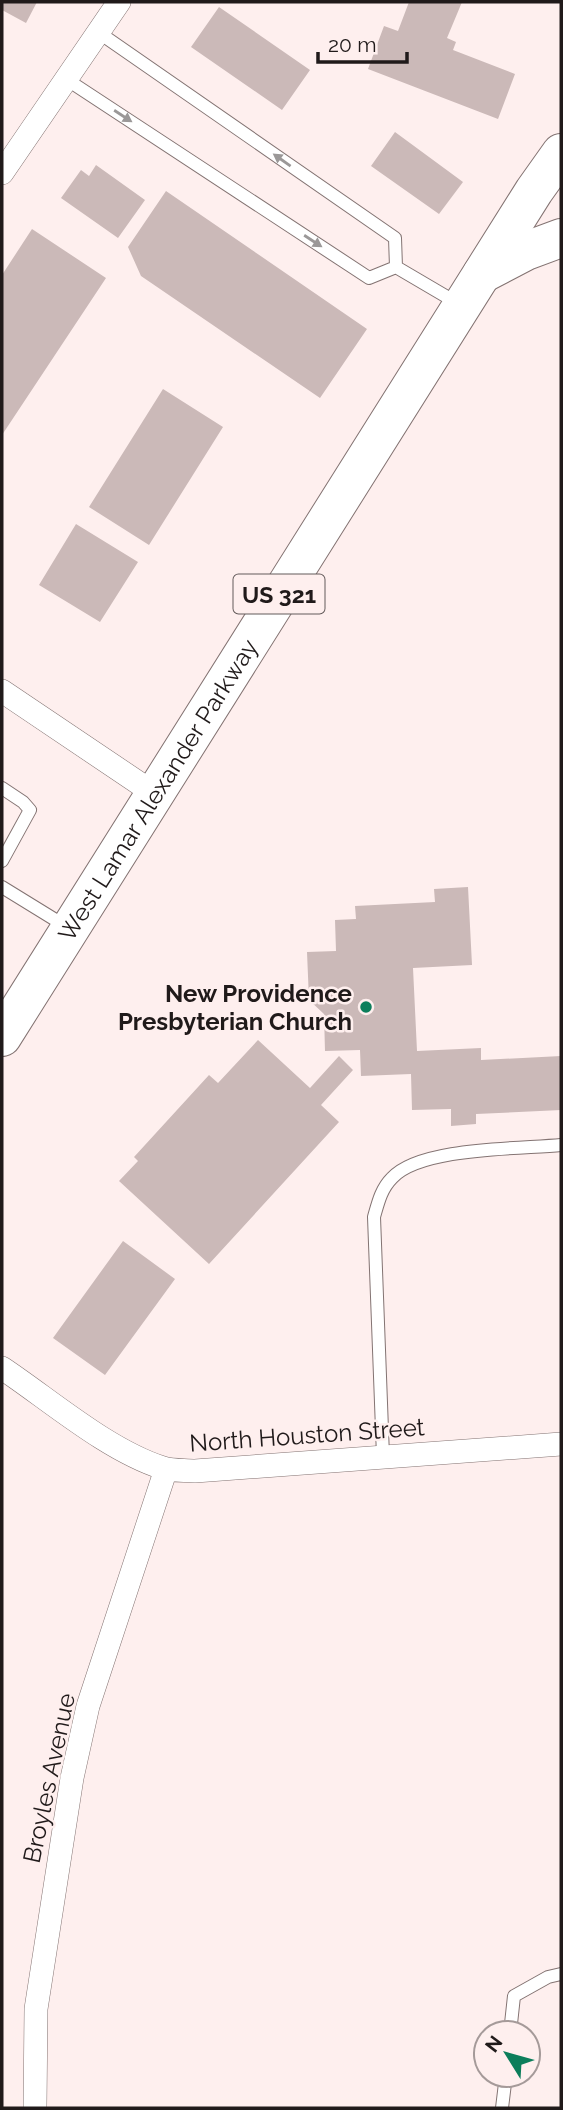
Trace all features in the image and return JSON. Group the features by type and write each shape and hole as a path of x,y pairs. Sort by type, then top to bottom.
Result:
{"highway":[{"name":"West Lamar Alexander Parkway","path":"2,1037 471,290 561,153"},
{"path":"471,290 526,251 561,238"}],"street":[{"path":"2,173 119,2"},
{"path":"2,691 155,794"},
{"name":"North Houston Street","path":"2,1368 112,1443 139,1459 166,1469 195,1471 561,1444"},
{"name":"Broyles Avenue","path":"35,2108 36,2009 72,1778 88,1706 166,1469"}],"lane":[{"path":"98,33 395,238 396,267"},
{"path":"66,79 369,278 396,267 471,290"},
{"path":"2,788 30,810 2,861"},
{"path":"2,887 71,929"},
{"path":"383,1456 374,1217 380,1195 391,1178 406,1166 427,1157 561,1146"},
{"path":"512,2019 514,1996 548,1977 561,1974"},
{"path":"502,2108 504,2089"}],"building":[{"path":"2,2 37,2 26,23 2,10"},
{"path":"409,2 462,2 447,38 456,42 453,50 515,74 498,119 368,69 384,26 398,31"},
{"path":"219,7 310,70 282,110 191,47"},
{"path":"395,132 463,182 439,214 371,166"},
{"path":"96,165 145,200 118,238 61,198 81,170 89,176"},
{"path":"166,191 367,329 320,398 141,276 128,247"},
{"path":"32,229 106,278 2,435 2,275"},
{"path":"163,389 223,427 149,545 89,507"},
{"path":"76,524 138,562 100,622 39,585"},
{"name":"New Providence Presbyterian Church","path":"468,887 472,965 413,968 417,1051 481,1048 481,1060 561,1056 561,1110 476,1114 476,1124 451,1126 451,1109 412,1110 411,1074 361,1076 360,1050 325,1051 324,1014 309,1000 307,952 336,951 335,920 356,919 355,906 435,902 434,889"},
{"path":"258,1040 310,1088 339,1056 353,1070 321,1105 339,1122 209,1264 119,1181 138,1161 134,1157 209,1075 218,1083"},
{"path":"123,1241 175,1279 105,1375 53,1338"}],"place":[{"name":"New Providence Presbyterian Church","path":"366,1007"}]}
